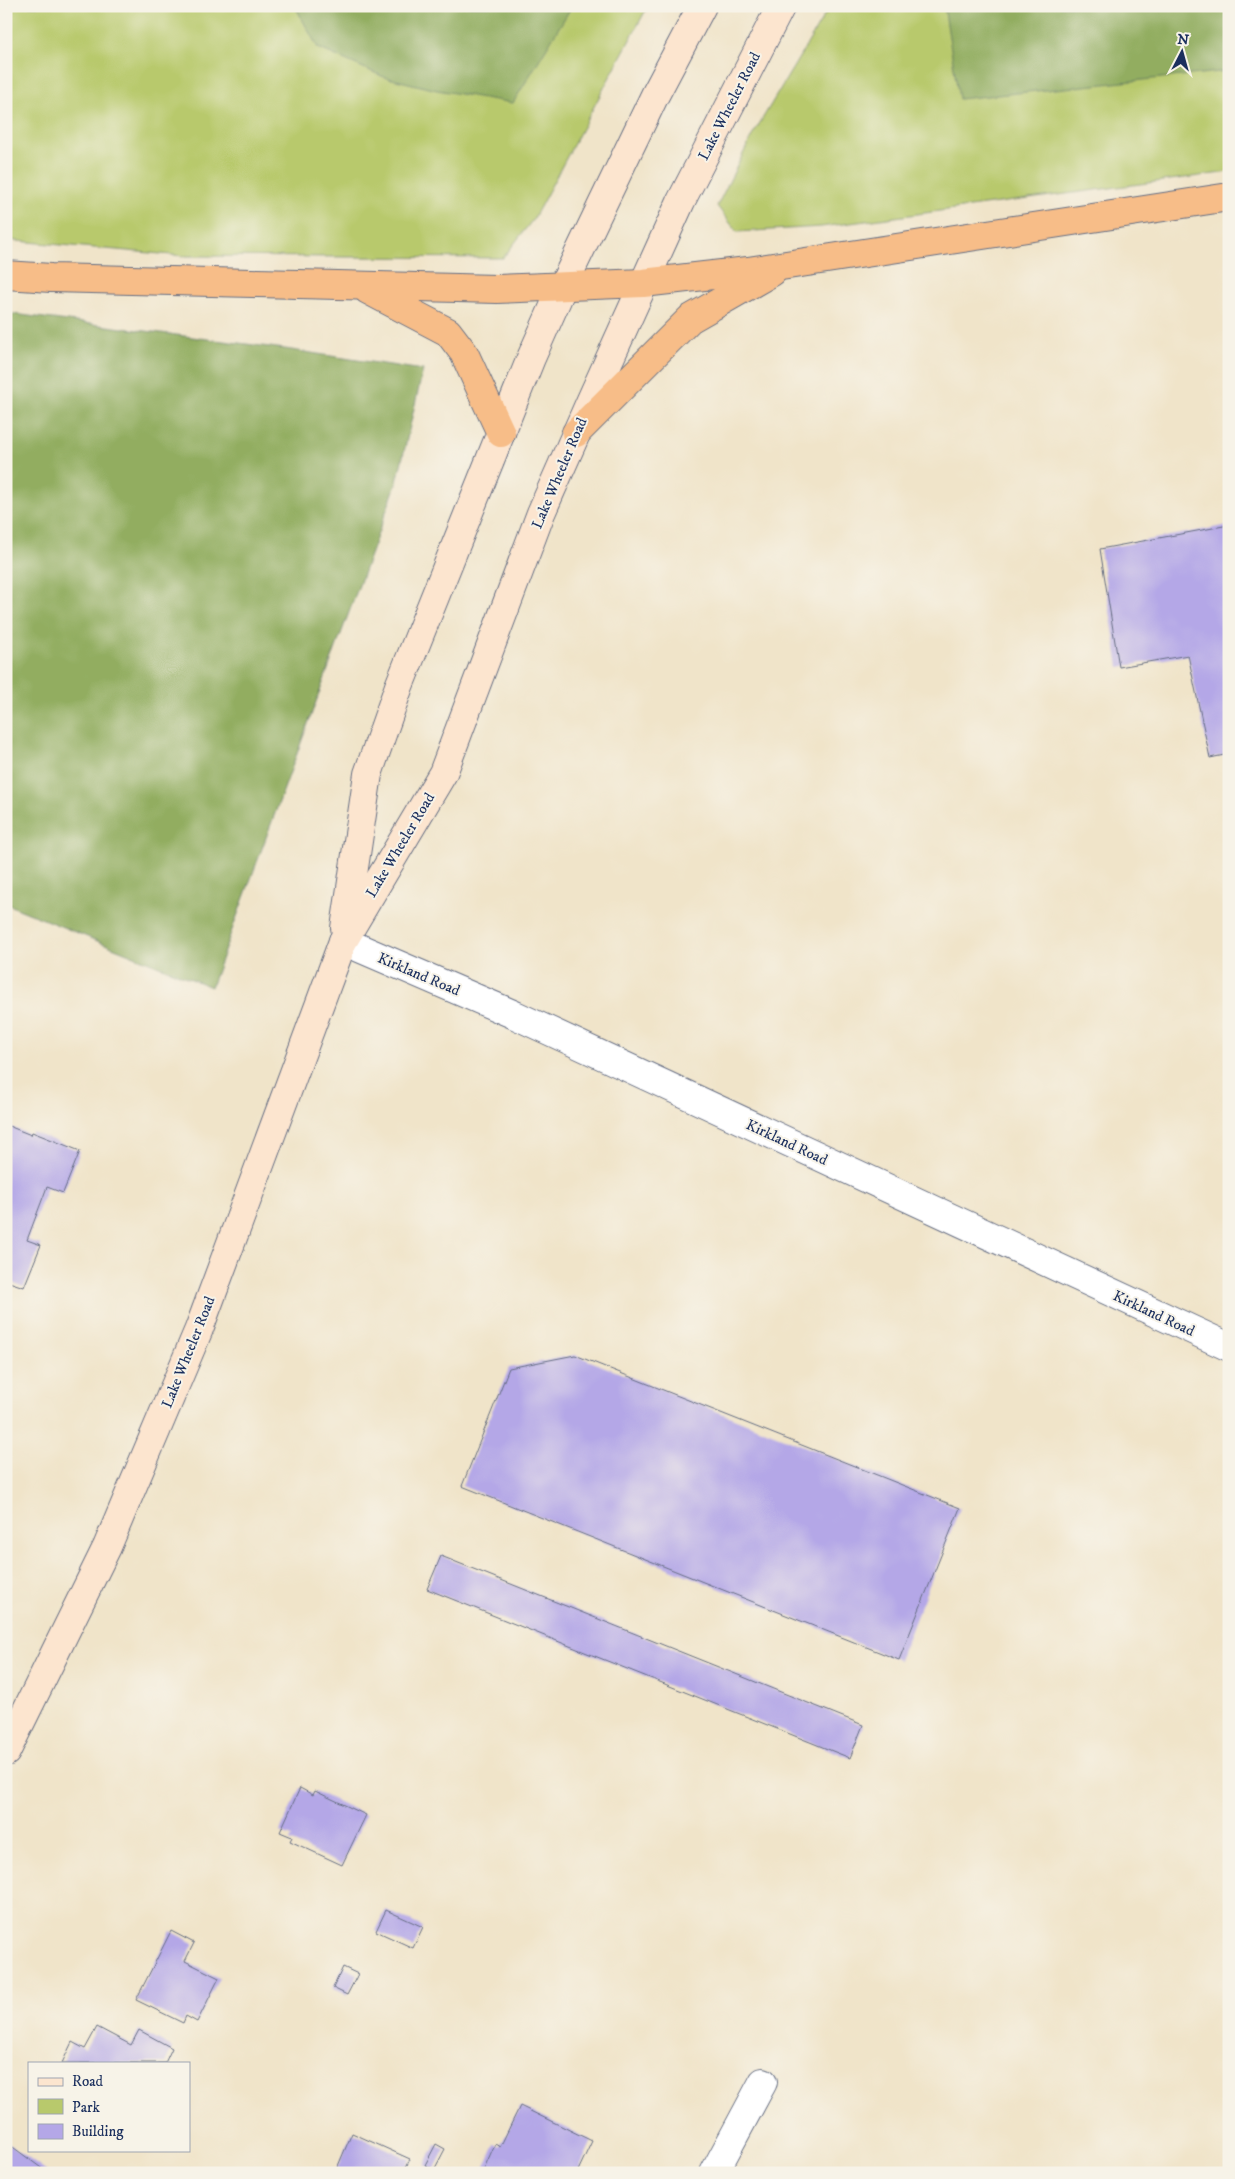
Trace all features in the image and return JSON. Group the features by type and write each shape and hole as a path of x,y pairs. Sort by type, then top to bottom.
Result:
{"highway":[{"path":"6,275 362,287 497,289 643,283 783,265 1229,197"},
{"path":"576,433 690,319 783,265"},
{"path":"362,287 448,332 464,353 501,433"}],"main road":[{"name":"Lake Wheeler Road","path":"6,1752 107,1546 196,1338 297,1070 343,941 368,774 399,686 531,358 563,286 655,94 702,6"},
{"name":"Lake Wheeler Road","path":"343,941 443,773 541,513 576,433 681,201 781,6"}],"street":[{"name":"Kirkland Road","path":"343,941 515,1015 1229,1347"},
{"path":"714,2173 763,2082"}],"green space":[{"path":"6,6 648,6 534,218 503,258 183,256 6,240"},
{"path":"295,6 572,6 513,103 437,90 384,77 318,48"},
{"path":"830,6 1229,6 1229,172 821,227 737,232 717,206 752,136"},
{"path":"944,6 1229,6 1229,71 959,99"},
{"path":"6,313 285,349 423,370 397,482 211,987 6,904"}],"building":[{"path":"1229,525 1229,754 1210,758 1188,655 1119,667 1100,549"},
{"path":"6,1125 31,1135 32,1132 80,1151 63,1193 47,1187 27,1240 41,1245 24,1287 6,1281"},
{"path":"575,1355 960,1508 899,1660 462,1486 509,1368"},
{"path":"441,1556 863,1725 850,1758 427,1589"},
{"path":"300,1788 313,1795 315,1791 366,1815 342,1865 290,1841 292,1837 280,1832"},
{"path":"386,1910 423,1927 413,1948 376,1931"},
{"path":"171,1931 194,1943 185,1961 219,1978 197,2022 186,2016 183,2023 136,2000"},
{"path":"343,1967 358,1974 347,1995 333,1988"},
{"path":"97,2027 131,2045 139,2030 172,2048 165,2062 62,2062 72,2042 85,2049"},
{"path":"520,2106 592,2141 577,2173 482,2173 495,2144 500,2147"},
{"path":"352,2133 410,2159 403,2173 335,2173"},
{"path":"6,2142 48,2173 6,2173"},
{"path":"436,2144 445,2149 434,2170 425,2165"}]}
